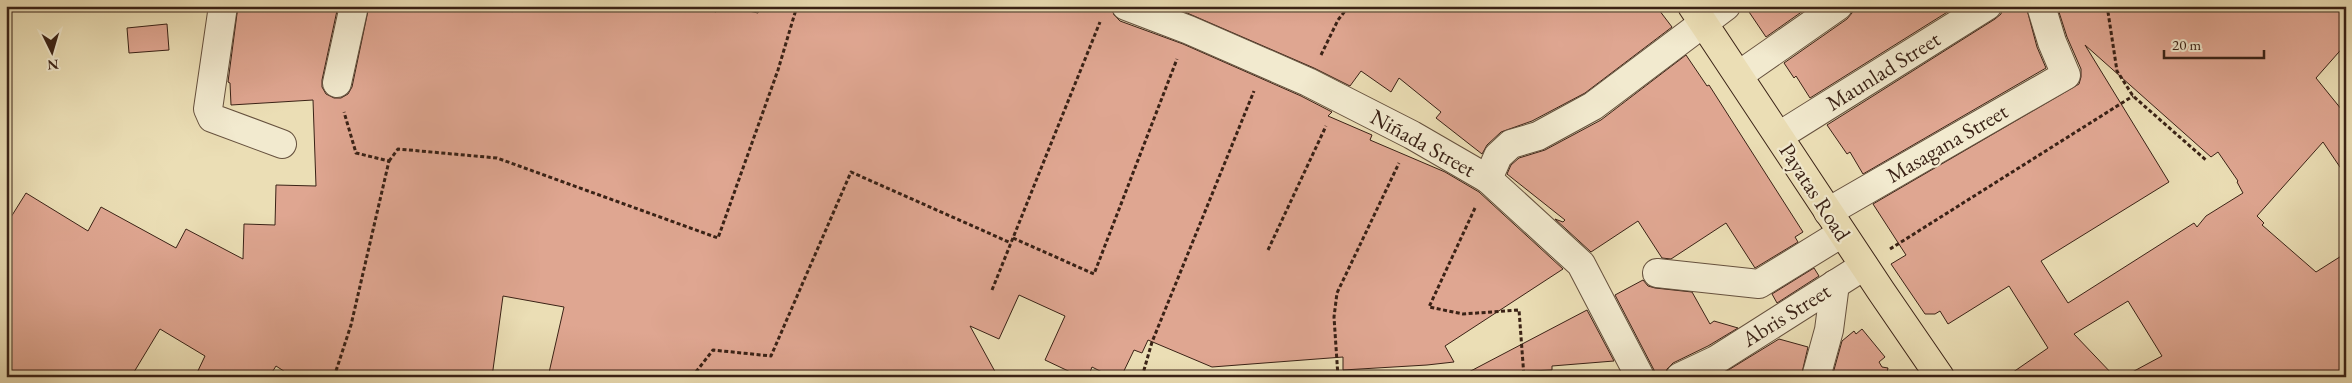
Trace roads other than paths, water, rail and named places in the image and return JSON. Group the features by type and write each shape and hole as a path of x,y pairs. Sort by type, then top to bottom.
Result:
{"main road":[{"name":"Payatas Road","path":"1698,15 1940,377"}],"street":[{"path":"224,6 208,109 212,118 282,144"},
{"path":"337,83 354,6"},
{"path":"1488,179 1498,156 1511,144 1538,136 1593,106 1698,15 1726,6"},
{"path":"1739,75 1838,6"},
{"name":"Maunlad Street","path":"1779,136 1987,6"},
{"name":"Masagana Street","path":"1657,273 1759,284 1835,222 2066,75 2052,42 2041,6"},
{"name":"Niñada Street","path":"1114,11 1189,30 1308,82 1412,135 1488,179 1581,264 1640,377"},
{"name":"Abris Street","path":"1680,377 1716,360 1864,266"},
{"path":"1816,377 1829,330 1835,284"}]}
